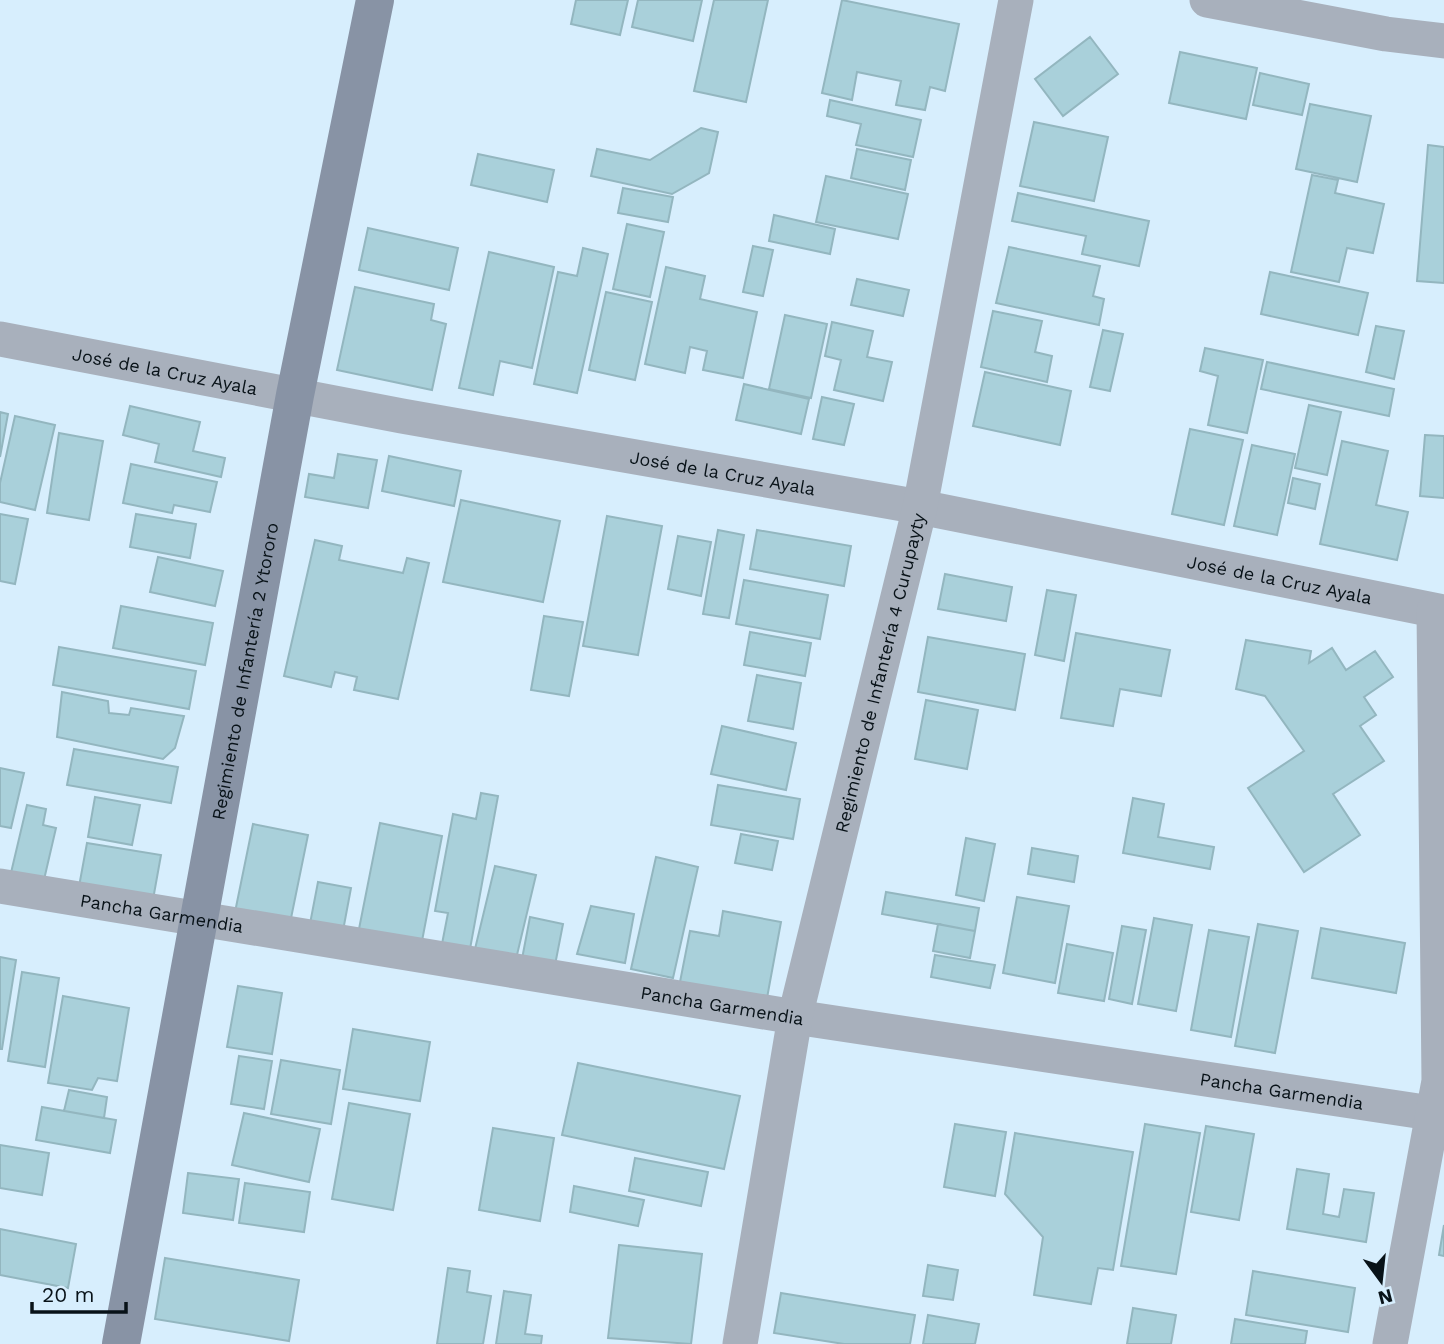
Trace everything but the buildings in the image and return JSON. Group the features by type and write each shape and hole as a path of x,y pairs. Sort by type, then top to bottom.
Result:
{"street":[{"name":"Regimiento de Infantería 2 Ytororo","path":"125,1343 198,921 295,395 375,0"},
{"name":"Regimiento de Infantería 4 Curupayty","path":"740,1344 795,1017 920,507 1016,0"},
{"path":"1207,0 1386,34 1444,41"},
{"name":"José de la Cruz Ayala","path":"0,339 920,507 1439,611"},
{"path":"1391,1344 1439,1114 1439,611"},
{"name":"Pancha Garmendia","path":"0,886 198,921 795,1017 1439,1114"}]}
